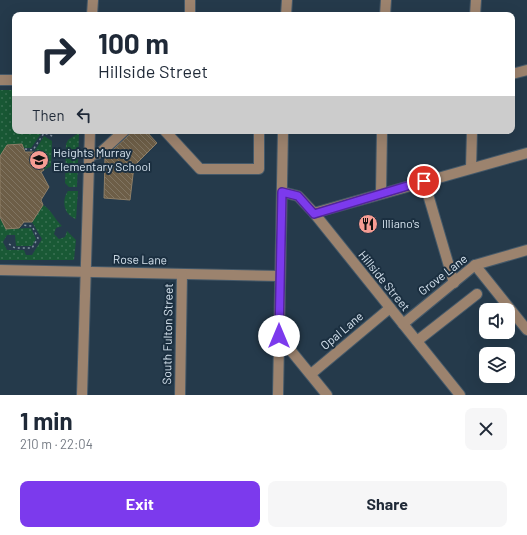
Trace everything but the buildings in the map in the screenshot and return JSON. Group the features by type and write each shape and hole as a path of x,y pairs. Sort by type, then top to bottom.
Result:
{"street":[{"path":"92,12 93,0"},
{"path":"190,0 190,12"},
{"path":"286,12 287,0"},
{"path":"385,12 386,0"},
{"path":"475,12 476,0"},
{"path":"515,73 527,70"},
{"path":"0,80 12,80"},
{"path":"82,395 85,271 88,237 90,134"},
{"path":"89,156 100,153 121,134"},
{"path":"168,134 200,169 259,169 259,134"},
{"path":"278,395 279,276 284,134"},
{"path":"380,193 382,134"},
{"path":"471,168 472,134"},
{"path":"314,214 380,193 527,153"},
{"path":"424,181 454,283"},
{"name":"Hillside Street","path":"282,192 298,196 314,214 460,395"},
{"name":"Grove Lane","path":"403,324 475,265 527,250"},
{"path":"475,265 527,330"},
{"name":"Rose Lane","path":"0,270 279,276"},
{"name":"South Fulton Street","path":"180,395 182,274"},
{"path":"417,341 478,294"},
{"name":"Opal Lane","path":"311,374 390,308"},
{"path":"279,336 328,395"}],"path":[{"path":"25,149 33,150 42,134"},
{"path":"47,134 55,138"},
{"path":"8,244 15,248 32,248 38,238 32,226 22,225"}],"green space":[{"path":"0,90 12,90 12,134 41,134 31,148 24,148 22,144 7,145 1,155"},
{"path":"79,134 77,187 69,187 65,183 66,144 68,140"},
{"path":"44,136 52,141 51,166 44,170 34,152"},
{"path":"68,191 78,191 76,219 66,211 64,203"},
{"path":"43,205 49,209 62,226 56,228 54,234 59,239 65,237 67,231 76,240 74,260 0,260 0,218 6,229 31,228 36,239 32,246 16,246 15,235 7,235 3,242 7,250 24,250 26,255 32,255 42,239 32,222"}],"place":[{"name":"Heights Murray Elementary School","path":"39,160"},
{"name":"Illiano's","path":"368,224"}],"route":[{"path":"279,336 279,276 282,192 298,196 314,214 424,181"}]}
